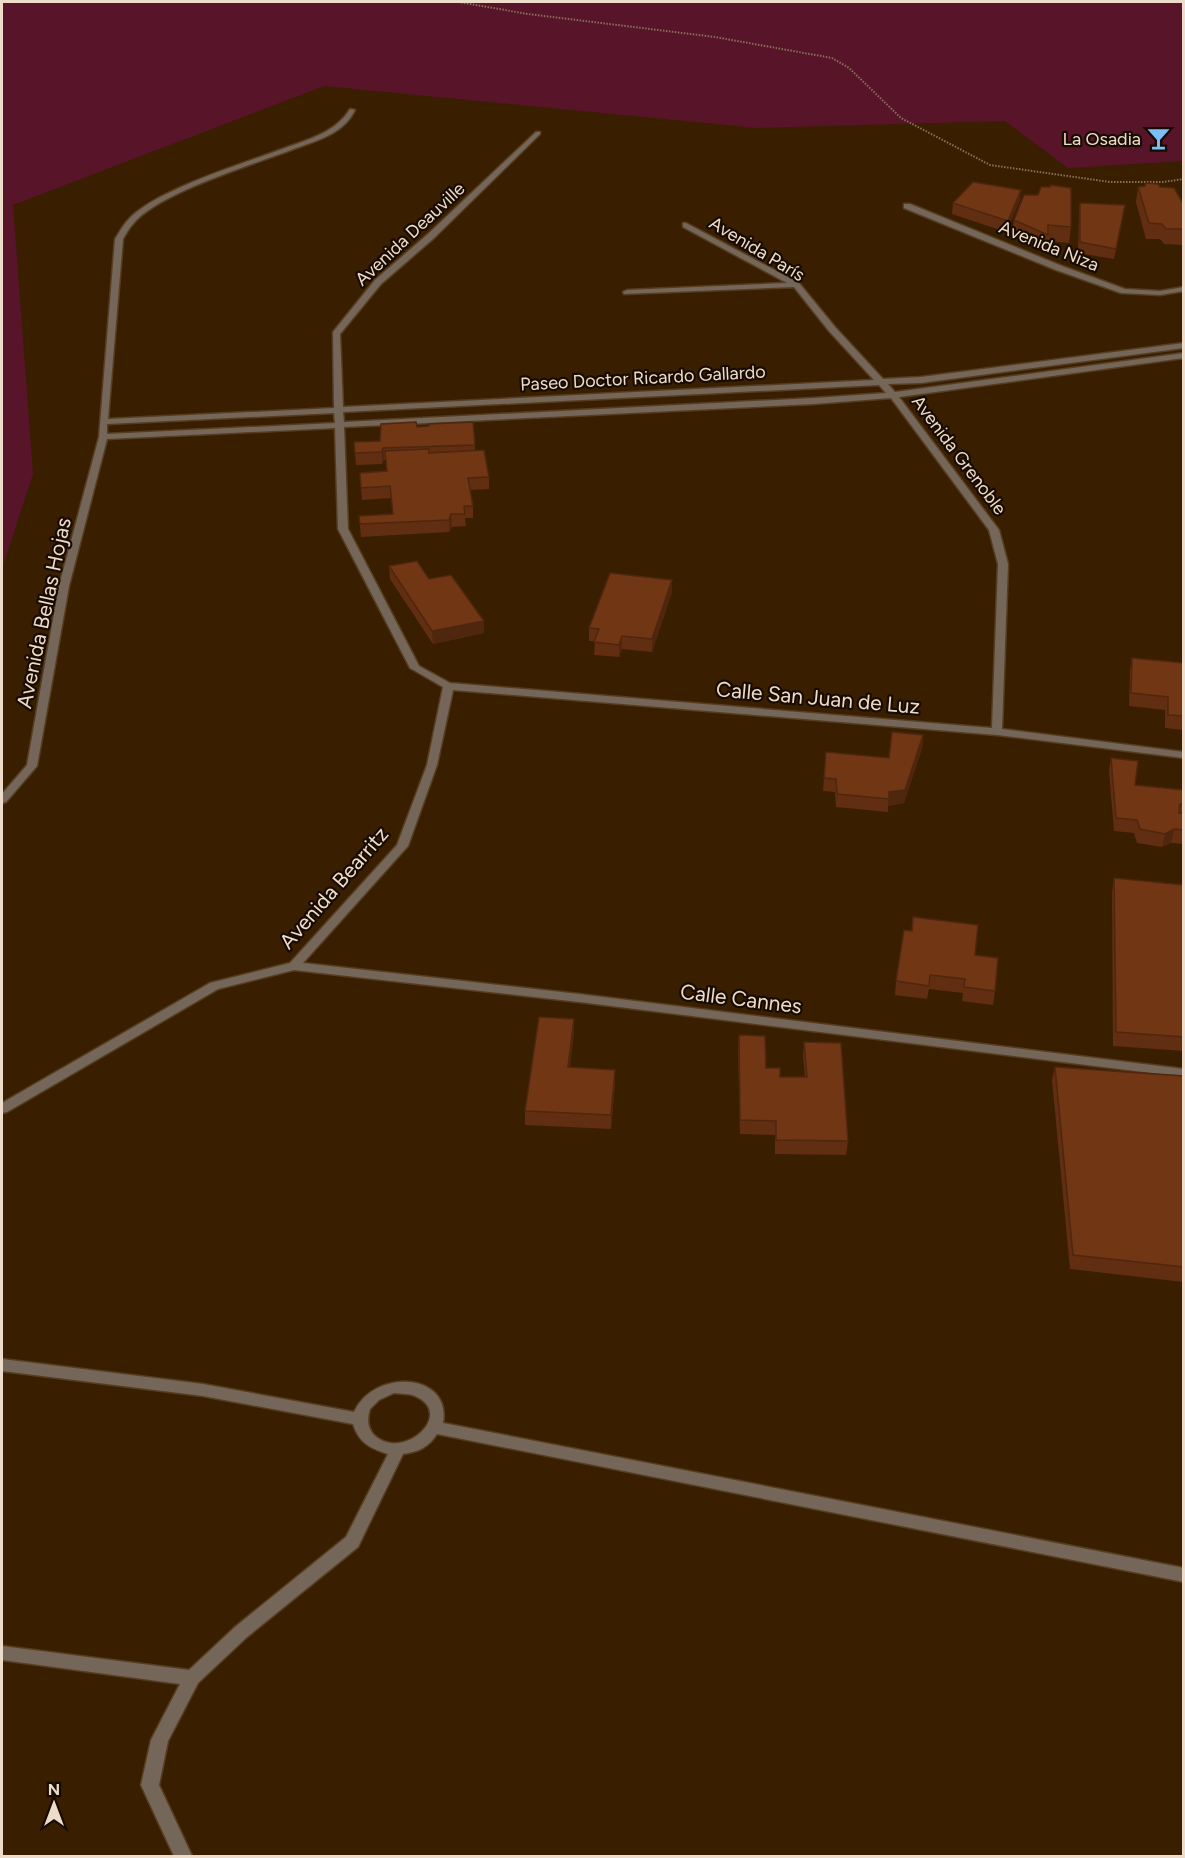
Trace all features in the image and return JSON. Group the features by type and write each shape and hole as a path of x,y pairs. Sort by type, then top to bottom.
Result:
{"street":[{"name":"Avenida Bellas Hojas","path":"2,800 32,766 64,586 104,437 103,422 119,239 131,221 154,203 208,179 328,134 347,120 352,110"},
{"name":"Avenida Deauville","path":"338,409 336,334 378,282 431,236 538,133"},
{"name":"Avenida Niza","path":"907,206 1059,268 1124,291 1160,293 1184,289"},
{"name":"Avenida París","path":"686,225 796,285 832,329 882,382"},
{"path":"627,292 796,285"},
{"name":"Paseo Doctor Ricardo Gallardo","path":"103,422 921,380 1184,345"},
{"name":"Paseo Doctor Ricardo Gallardo","path":"104,437 814,401 893,395 1184,355"},
{"name":"Avenida Grenoble","path":"882,382 994,530 1003,564 997,732"},
{"path":"338,409 343,529 414,668 448,686"},
{"name":"Calle San Juan de Luz","path":"448,686 997,732 1184,755"},
{"name":"Avenida Bearritz","path":"2,1109 214,986 294,966 402,846 432,765 448,686"},
{"name":"Calle Cannes","path":"294,966 603,1001 1184,1073"},
{"path":"2,1365 203,1390 360,1419"},
{"path":"407,1387 419,1390 429,1396 436,1405 439,1416 436,1428 427,1439 414,1446 398,1449 383,1447 371,1441 363,1431 360,1419 362,1408 380,1391 407,1387"},
{"path":"436,1428 1184,1575"},
{"path":"183,1857 150,1785 160,1740 192,1678 241,1632 352,1542 398,1449"},
{"path":"2,1653 192,1678"}],"path":[{"path":"458,2 528,14 716,37 832,58 849,69 901,118 990,165 1110,182 1163,182 1184,179"}],"shaded area":[{"path":"2,2 1183,2 1183,161 1068,168 1005,121 757,128 324,86 13,205 33,474 3,566 2,593"}],"building":[{"path":"973,182 1021,190 1008,221 953,203"},
{"path":"1146,183 1174,188 1184,205 1184,229 1166,229 1162,224 1149,223 1138,187 1145,186"},
{"path":"1051,185 1071,188 1071,227 1048,225 1048,235 1014,220 1024,195 1038,195 1041,187"},
{"path":"1080,203 1125,205 1116,249 1080,242"},
{"path":"416,422 417,427 429,426 429,424 473,422 475,445 383,448 382,452 355,453 354,442 380,441 381,424"},
{"path":"429,449 429,453 484,450 489,477 468,478 473,506 464,506 465,514 451,514 449,520 360,524 359,516 393,514 390,486 361,488 360,473 387,471 385,451"},
{"path":"417,561 429,579 451,575 484,621 432,631 389,566"},
{"path":"610,573 672,580 652,639 622,636 619,645 594,642 599,629 589,628"},
{"path":"1132,658 1184,663 1184,716 1168,715 1168,697 1131,693"},
{"path":"892,732 923,735 905,790 889,792 889,799 837,794 836,779 824,778 826,752 889,758"},
{"path":"1111,758 1138,761 1135,785 1184,790 1184,804 1180,804 1179,813 1184,814 1184,830 1174,829 1165,834 1140,829 1137,820 1116,818"},
{"path":"1114,878 1184,885 1184,1037 1116,1032"},
{"path":"913,917 978,925 975,955 998,958 995,991 964,987 965,979 930,975 929,986 896,981 904,930 912,931"},
{"path":"539,1017 574,1019 568,1067 615,1070 611,1115 525,1111"},
{"path":"739,1035 765,1036 766,1068 780,1068 780,1077 807,1077 804,1042 841,1043 848,1141 776,1140 776,1121 740,1120"},
{"path":"1055,1067 1184,1076 1184,1267 1073,1255"}],"place":[{"name":"La Osadia","path":"1159,139"}]}
